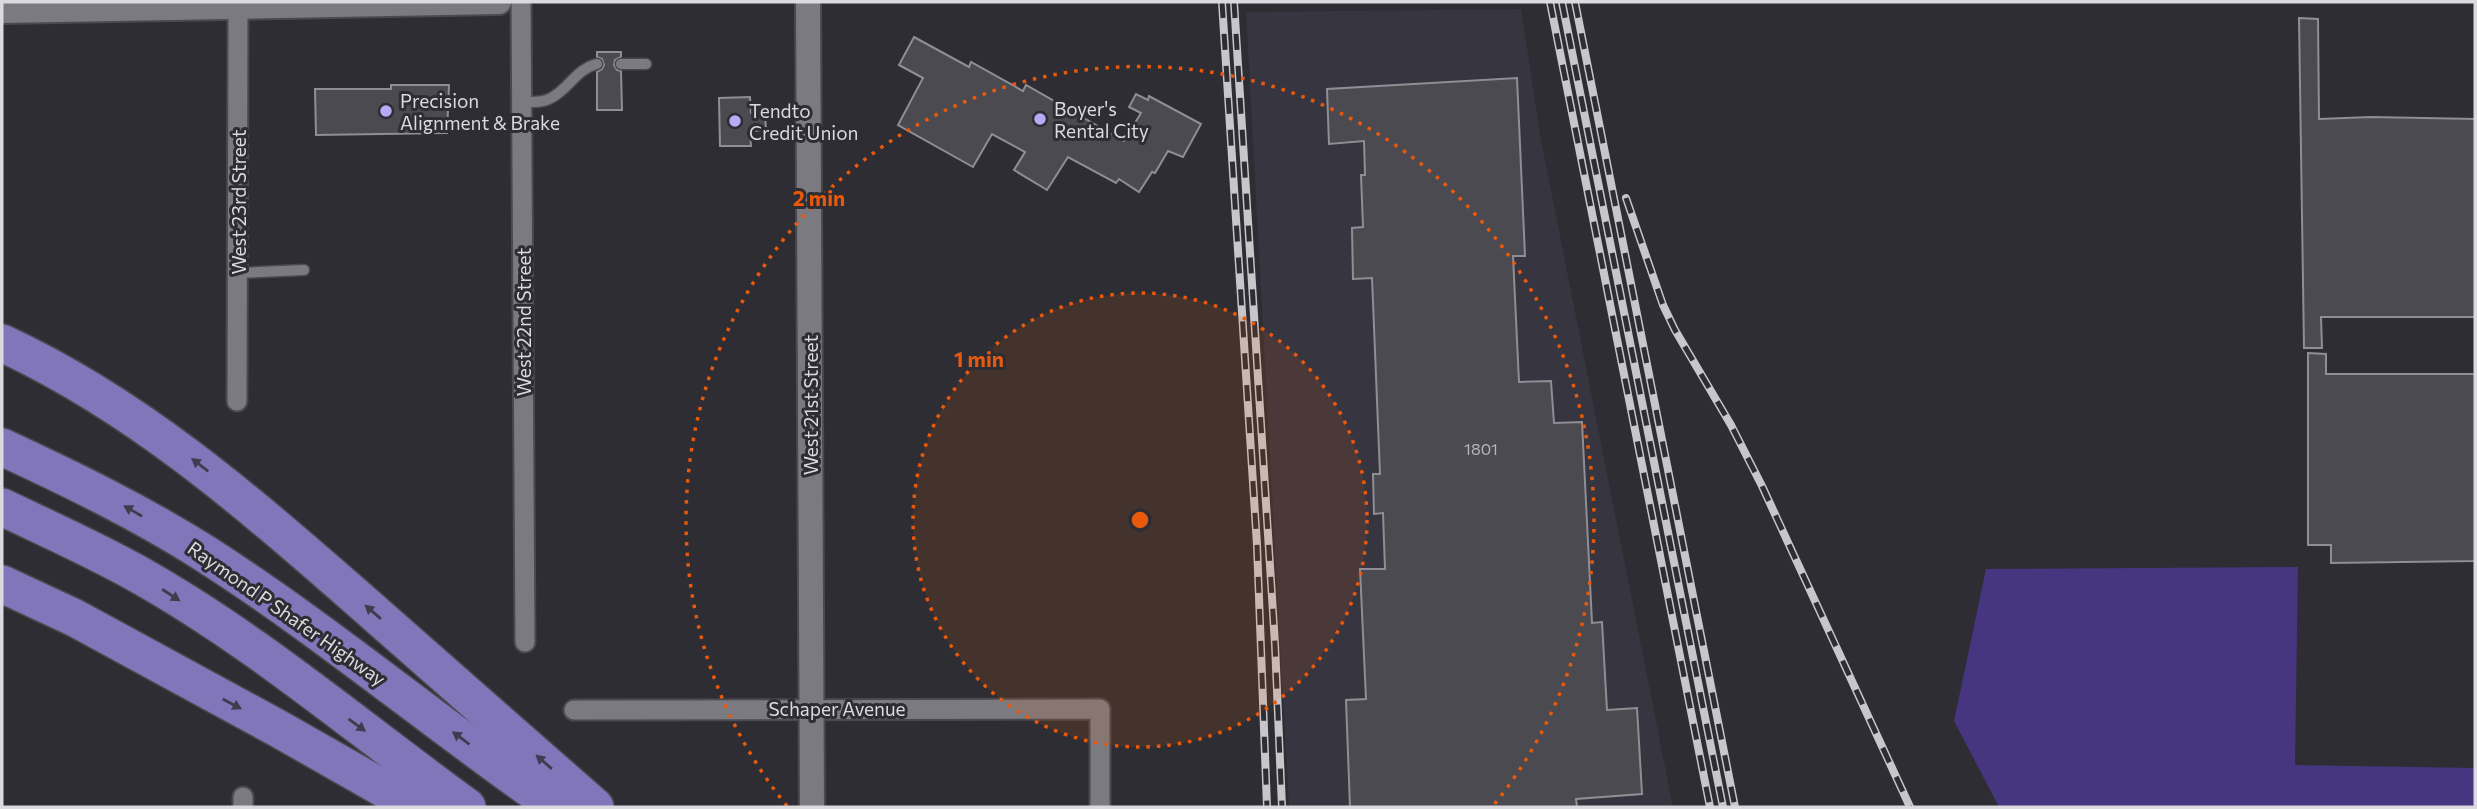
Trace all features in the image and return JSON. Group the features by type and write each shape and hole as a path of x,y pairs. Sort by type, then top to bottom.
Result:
{"highway":[{"path":"2,343 66,375 102,397 220,480 595,807"},
{"name":"Raymond P Shafer Highway","path":"2,447 124,506 206,554 314,629 556,807"},
{"path":"2,507 165,590 266,658 467,807"},
{"path":"2,584 75,618 416,807"},
{"path":"2,605 171,672"}],"street":[{"path":"2,11 238,4 499,2"},
{"name":"West 22nd Street","path":"521,2 525,642"},
{"name":"West 21st Street","path":"808,2 812,807"},
{"name":"West 23rd Street","path":"237,401 238,4"},
{"name":"Schaper Avenue","path":"574,710 1100,709 1100,807"}],"lane":[{"path":"522,102 550,99 577,74 597,64"},
{"path":"621,64 646,64"},
{"path":"238,273 304,270"}],"shaded area":[{"path":"1521,9 1541,140 1673,807 1289,807 1246,12"},
{"path":"2298,567 2295,765 2475,768 2475,807 1999,807 1954,721 1986,569"}],"building":[{"path":"2299,18 2318,19 2319,119 2475,119 2475,317 2321,317 2322,348 2304,348"},
{"path":"914,37 969,67 971,62 1023,91 1026,85 1124,141 1141,113 1129,107 1136,94 1148,100 1149,96 1201,124 1183,157 1168,151 1139,192 1119,179 1116,183 1068,157 1047,190 1014,170 1025,152 992,134 973,167 898,125 923,78 899,65"},
{"path":"597,52 621,52 621,57 615,60 614,65 621,71 622,110 597,110 597,72 604,65 602,59 597,57"},
{"path":"1517,78 1525,256 1513,256 1519,382 1551,381 1554,423 1582,422 1592,623 1602,622 1607,710 1637,708 1642,794 1576,799 1577,807 1350,807 1346,700 1366,699 1360,569 1385,569 1383,513 1374,514 1373,474 1380,474 1372,278 1353,279 1352,228 1363,227 1361,175 1365,175 1364,141 1329,144 1327,89"},
{"path":"391,85 449,85 447,133 316,135 315,89 391,89"},
{"path":"750,97 751,113 765,113 766,130 750,131 751,146 720,146 719,98"},
{"path":"2308,353 2326,354 2326,374 2475,374 2475,561 2331,563 2331,545 2308,545"}],"railway":[{"path":"1222,2 1257,545 1267,807"},
{"path":"1234,2 1275,644 1282,807"},
{"path":"1550,2 1710,807"},
{"path":"1562,2 1723,807"},
{"path":"1575,2 1735,807"},
{"path":"1626,198 1663,305 1762,486 1910,807"}],"place":[{"name":"Precision Alignment & Brake","path":"386,111"},
{"name":"Boyer's Rental City","path":"1040,119"},
{"name":"Tendto Credit Union","path":"735,121"}]}
